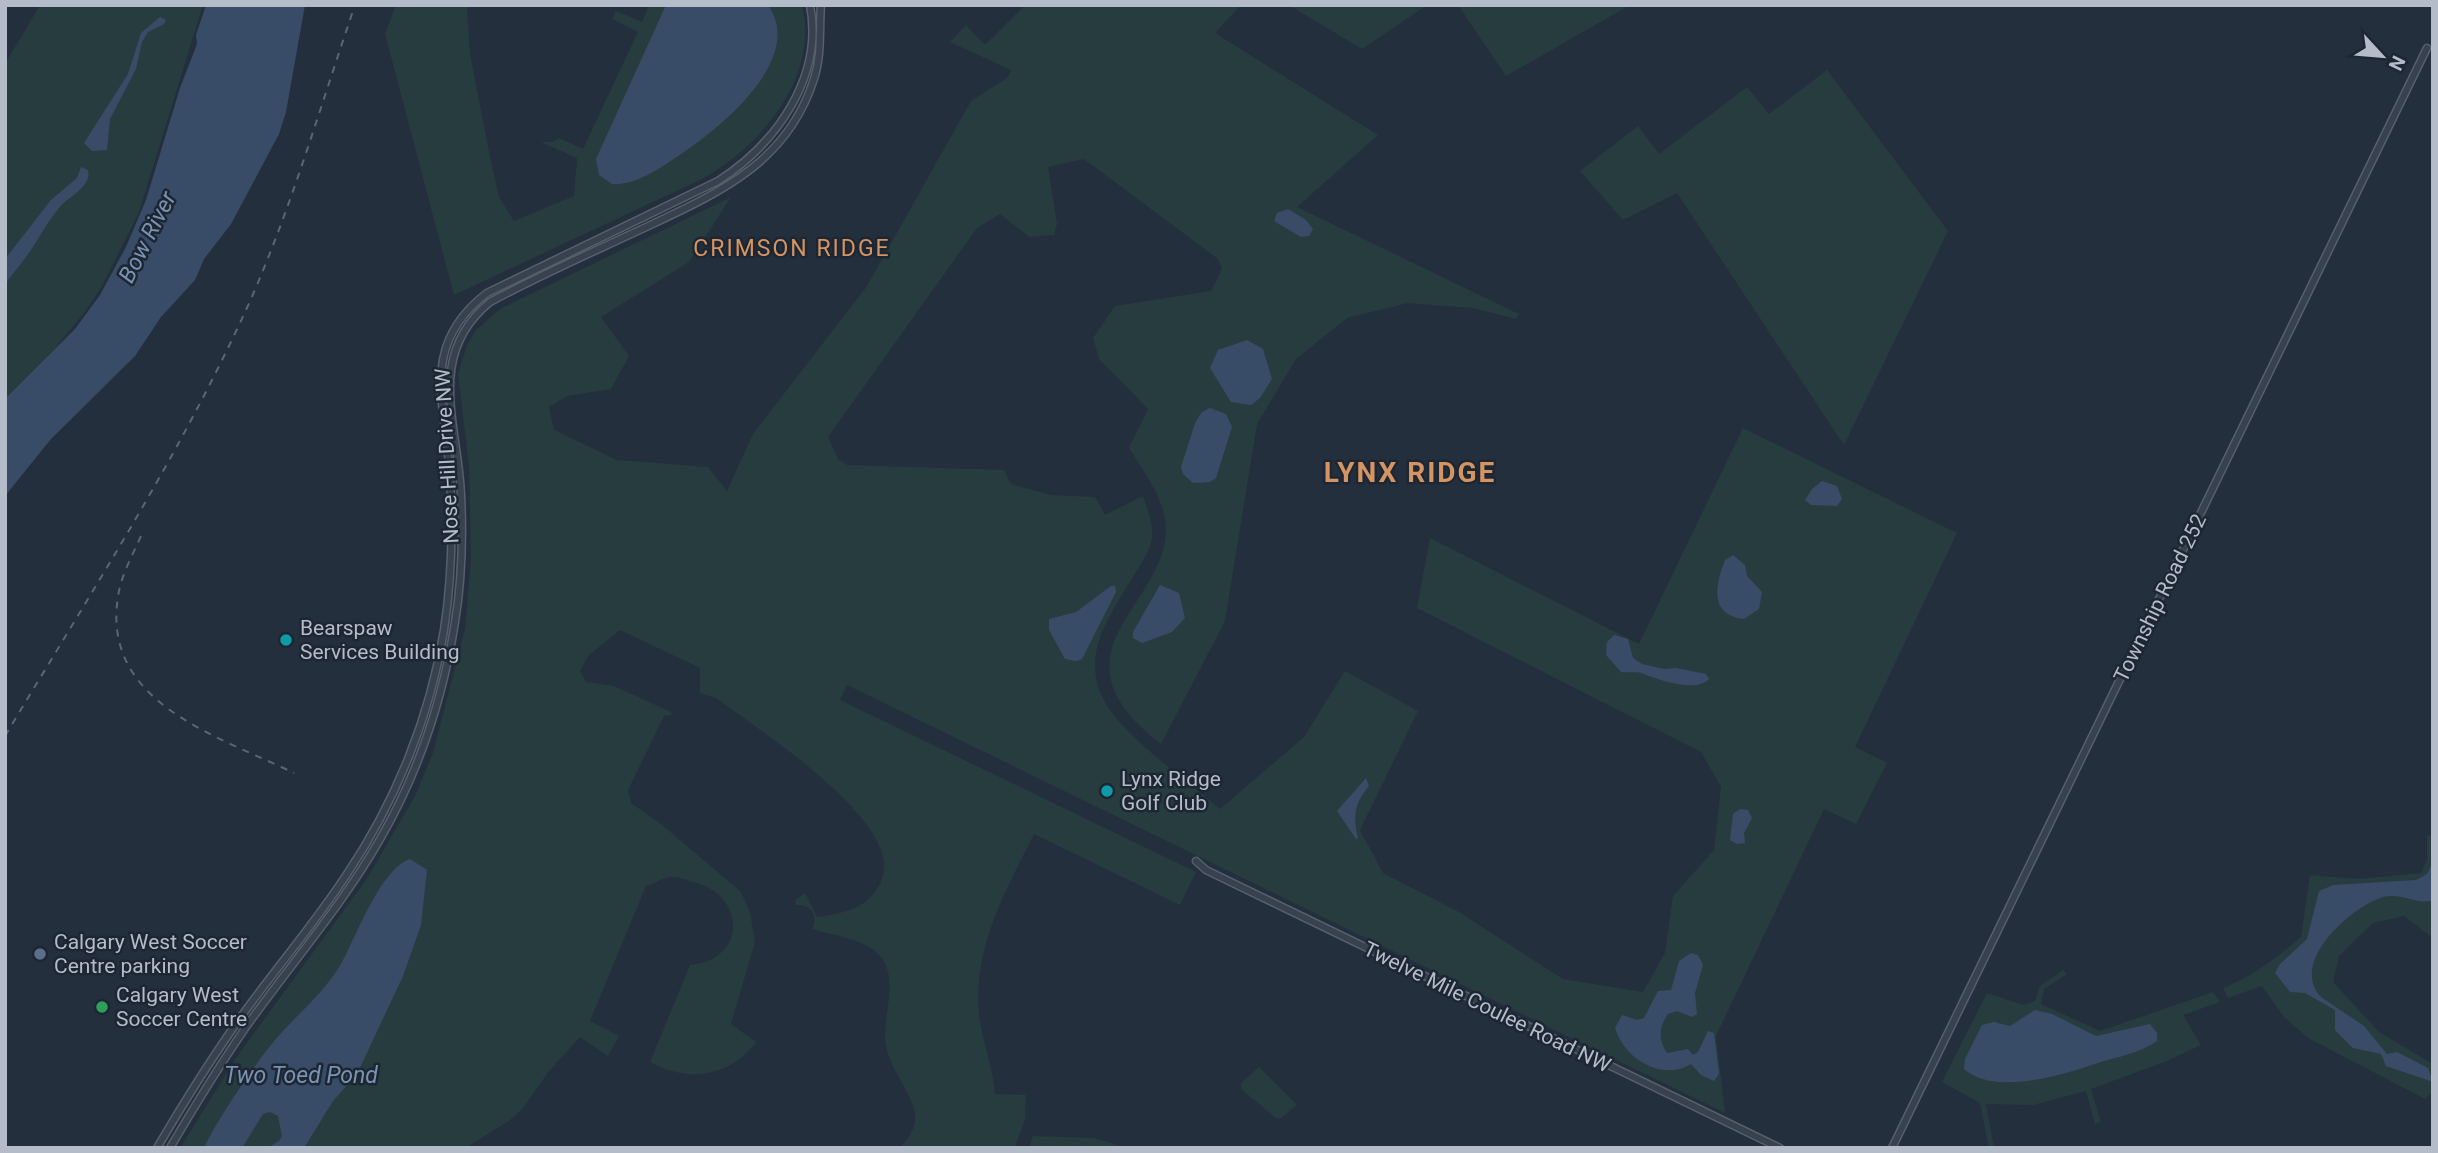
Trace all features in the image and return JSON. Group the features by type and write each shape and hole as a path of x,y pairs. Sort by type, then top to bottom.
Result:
{"street":[{"name":"Nose Hill Drive NW","path":"157,1148 226,1038 360,853 390,800 413,745 436,667 450,579 450,474 439,384 443,353 451,333 464,313 486,293 718,181 739,167 771,136 798,92 810,53 810,5"},
{"name":"Nose Hill Drive NW","path":"170,1148 234,1044 365,864 392,818 425,742 448,664 459,590 461,494 449,377 455,349 464,330 490,302 719,193 745,175 784,136 808,95 820,55 821,5"},
{"name":"Township Road 252","path":"1892,1148 2427,48"},
{"path":"739,167 745,175"},
{"name":"Twelve Mile Coulee Road NW","path":"1196,860 1218,876 1780,1148"}],"green space":[{"path":"40,5 203,5 139,212 102,286 84,313 5,409 5,64"},
{"path":"396,5 467,5 470,54 490,157 499,197 514,221 574,196 577,158 541,142 552,142 559,138 583,149 638,32 612,19 616,11 642,22 649,5 802,5 805,32 802,58 794,83 781,107 764,129 724,165 702,179 454,295 385,34"},
{"path":"1025,5 1241,5 1215,33 1378,135 1297,207 1519,314 1516,319 1473,308 1408,303 1347,318 1296,359 1257,424 1225,621 1161,744 1125,710 1111,679 1111,651 1122,624 1154,572 1164,544 1164,514 1158,496 1129,448 1148,409 1099,359 1093,338 1115,306 1211,291 1222,269 1218,259 1084,159 1048,167 1057,224 1054,235 1029,237 1000,214 977,228 828,437 838,459 847,465 1004,470 1011,484 1051,495 1095,497 1105,515 1143,496 1152,527 1151,543 1105,626 1095,659 1101,694 1122,725 1220,809 1304,737 1345,671 1418,711 1360,830 1383,873 1459,912 1563,979 1643,992 1665,953 1673,896 1714,850 1721,787 1701,752 1417,608 1430,538 1639,644 1743,428 1957,533 1855,747 1887,763 1856,824 1824,809 1716,1036 1725,1113 847,685 840,700 1196,872 1180,905 1034,834 993,921 978,989 980,1024 995,1094 1026,1095 1025,1119 1015,1148 899,1148 911,1134 915,1116 911,1100 886,1046 890,985 884,962 877,953 863,944 812,929 814,915 806,906 796,905 795,900 805,893 817,917 847,911 871,897 882,879 883,856 871,831 850,805 823,779 716,698 700,693 700,668 620,630 588,656 580,671 586,682 614,686 671,712 672,715 664,716 628,790 631,803 661,824 741,892 750,912 755,942 731,1024 756,1042 746,1054 734,1063 708,1073 679,1073 650,1062 690,965 709,961 722,952 730,940 733,926 731,913 723,900 711,889 669,877 646,886 590,1021 619,1036 608,1056 580,1037 549,1071 523,1108 509,1121 465,1148 180,1148 238,1055 366,880 415,796 433,753 465,629 471,557 469,466 458,374 467,345 476,330 500,309 731,197 689,262 601,317 629,356 611,389 567,396 549,407 554,430 617,460 708,467 727,491 753,434 867,286 971,101 1007,78 1011,70 950,42 966,25 985,45"},
{"path":"1289,5 1427,5 1362,49"},
{"path":"1458,5 1630,5 1506,76"},
{"path":"1827,70 1948,231 1844,445 1677,193 1623,220 1580,171 1638,126 1659,154 1747,87 1769,114"},
{"path":"2427,835 2433,836 2433,938 2404,916 2373,923 2339,956 2333,982 2379,1032 2433,1064 2433,1091 2425,1099 2308,1038 2284,1017 2262,986 2228,998 2223,988 2255,972 2301,937 2310,875 2358,879 2421,873 2427,860"},
{"path":"2063,970 2067,974 2044,989 2041,1004 2100,1031 2213,992 2220,1002 2183,1015 2201,1045 2167,1061 2091,1089 2101,1122 2095,1124 2086,1091 2033,1105 1986,1104 1994,1148 1989,1148 1980,1103 1942,1082 1987,993 2024,1005 2035,1001 2040,986"},
{"path":"1259,1067 1297,1105 1281,1118 1276,1118 1241,1089 1241,1083"},
{"path":"1033,1136 1094,1138 1128,1148 1029,1148"}],"water":[{"name":"Bow River","path":"206,5 305,5 286,112 279,134 231,224 204,259 195,280 161,317 135,356 51,439 5,496 5,399 75,329 100,295 126,247 146,200 180,88 197,44 196,35"},
{"path":"666,5 768,5 777,26 776,47 767,69 753,90 736,110 716,127 648,175 630,182 612,184 599,175 596,159"},
{"path":"160,17 166,20 164,24 148,32 142,42 136,69 110,119 107,150 92,151 84,143 128,74 141,33"},
{"path":"81,167 88,170 87,181 55,213 5,284 5,259 51,200 77,178"},
{"path":"1288,209 1306,220 1313,229 1309,236 1301,237 1274,221 1277,213"},
{"path":"1247,340 1263,349 1272,379 1260,398 1251,405 1231,402 1210,368 1218,350"},
{"path":"1210,408 1226,414 1232,427 1216,478 1210,482 1193,483 1183,474 1181,467 1195,423 1202,412"},
{"path":"1822,481 1837,486 1842,499 1837,506 1811,505 1805,500 1812,489"},
{"path":"1733,555 1745,565 1747,576 1762,592 1759,609 1744,619 1725,611 1718,597 1719,578 1725,560"},
{"path":"1160,585 1179,593 1185,618 1172,632 1142,643 1133,638 1133,632"},
{"path":"1111,586 1115,586 1116,592 1082,659 1065,659 1049,630 1049,619 1076,612"},
{"path":"1614,635 1628,639 1633,658 1642,664 1706,674 1709,679 1703,683 1687,685 1639,673 1621,672 1606,655 1607,642"},
{"path":"1366,778 1369,786 1356,810 1356,839 1337,811"},
{"path":"1740,809 1748,810 1752,818 1744,833 1745,843 1737,844 1730,840 1733,814"},
{"name":"Two Toed Pond","path":"410,859 427,870 421,925 403,976 357,1074 333,1101 304,1148 267,1148 282,1136 278,1116 270,1112 263,1114 242,1148 204,1148 225,1111 264,1054 317,996 341,964 379,890 399,865"},
{"path":"2433,862 2433,900 2388,896 2367,904 2339,925 2327,939 2317,954 2312,969 2313,983 2321,997 2364,1026 2387,1054 2397,1052 2428,1068 2433,1082 2386,1066 2381,1054 2353,1048 2335,1030 2335,1010 2305,993 2290,992 2275,973 2280,964 2307,939 2319,891 2333,885 2416,880 2427,874"},
{"path":"1691,953 1698,955 1703,965 1695,993 1697,1014 1692,1017 1677,1011 1668,1014 1661,1028 1661,1038 1667,1053 1688,1049 1693,1055 1698,1052 1708,1031 1714,1033 1719,1074 1714,1081 1701,1075 1691,1064 1669,1070 1646,1064 1627,1049 1615,1028 1622,1015 1637,1020 1644,1018 1658,991 1671,990 1679,961"},
{"path":"2035,1010 2052,1014 2096,1036 2150,1024 2157,1033 2157,1041 2130,1054 2031,1080 1994,1081 1978,1077 1964,1069 1965,1059 1982,1025 1994,1022 2010,1026"}],"railway":[{"path":"5,736 162,473 220,365 262,273 291,198 355,5"},
{"path":"141,536 119,591 117,629 126,661 144,687 169,709 199,728 294,773"}],"place":[{"name":"Bearspaw Services Building","path":"286,640"},
{"name":"Lynx Ridge Golf Club","path":"1107,791"},
{"name":"Calgary West Soccer Centre parking","path":"40,954"},
{"name":"Calgary West Soccer Centre","path":"102,1007"}],"district":[{"name":"CRIMSON RIDGE","path":"792,248"},
{"name":"LYNX RIDGE","path":"1410,472"}]}
